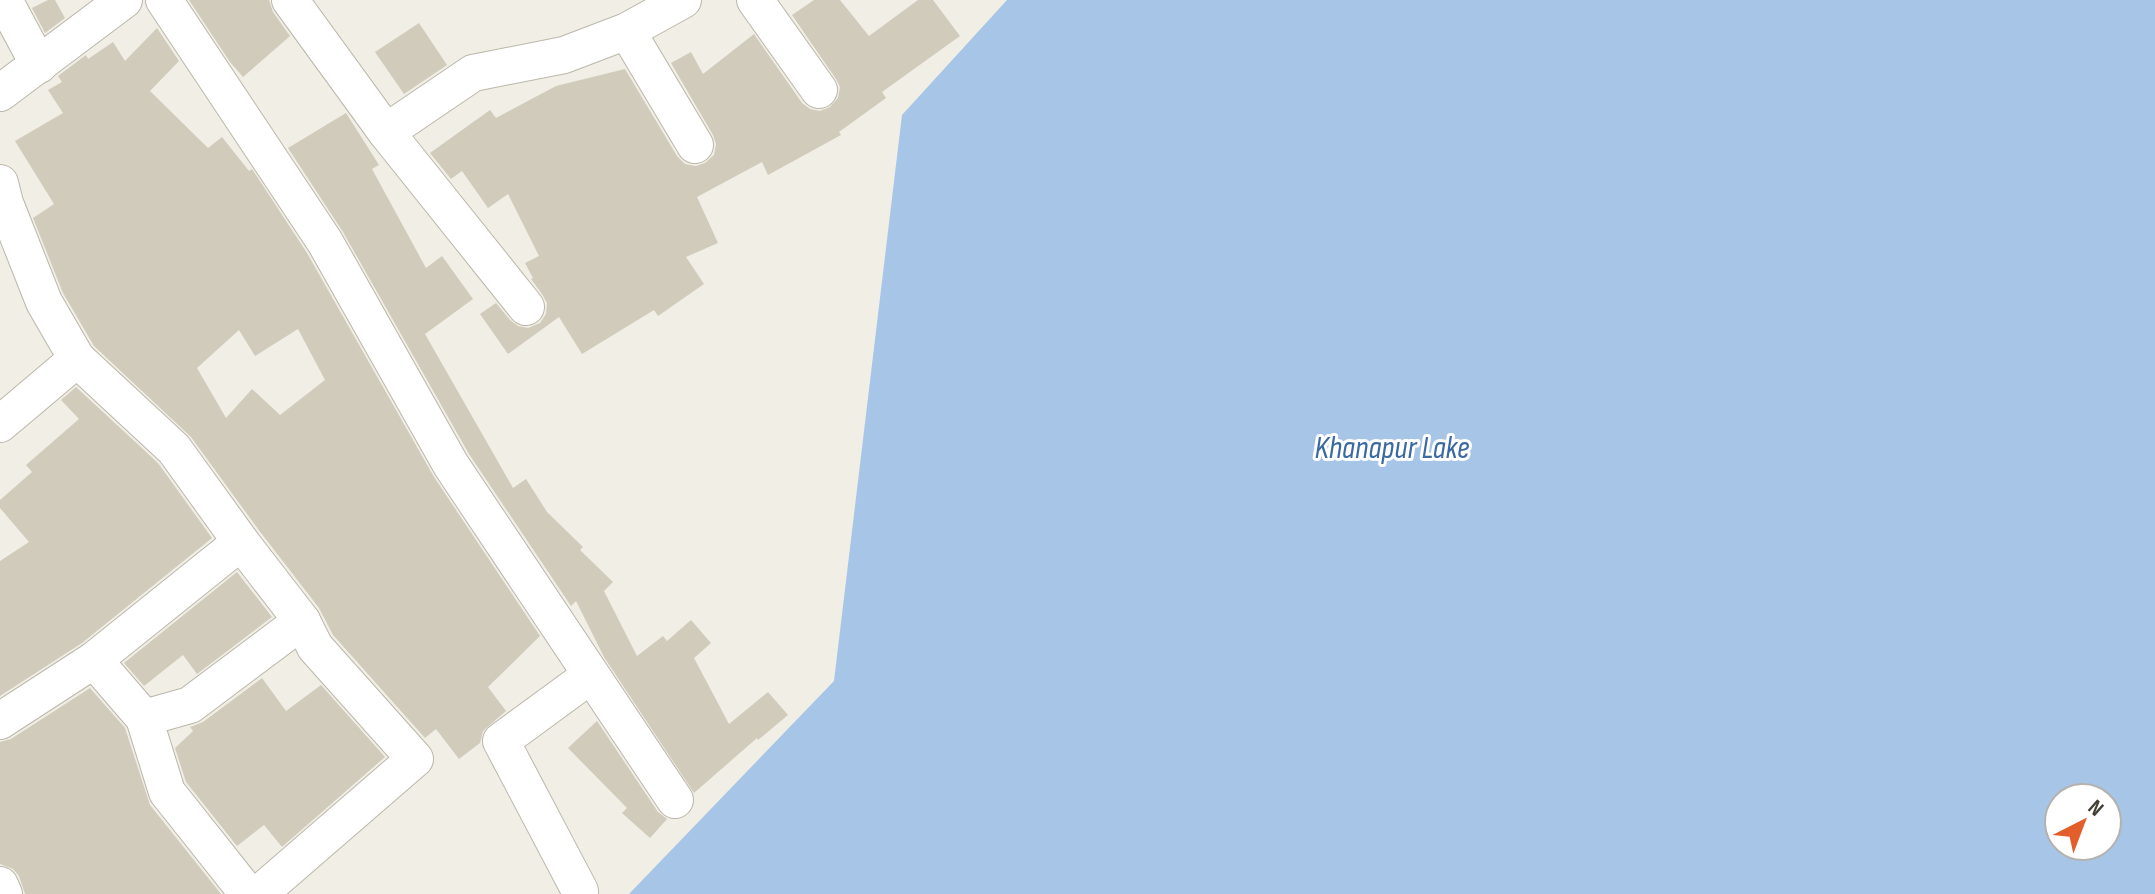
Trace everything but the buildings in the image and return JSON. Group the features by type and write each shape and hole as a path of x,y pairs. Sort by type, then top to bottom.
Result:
{"street":[{"path":"4,0 39,65"},
{"path":"0,93 124,0"},
{"path":"164,0 325,242 451,465 675,800"},
{"path":"290,0 386,132 526,307"},
{"path":"386,132 473,73 564,55 627,31 683,0"},
{"path":"755,0 819,90"},
{"path":"627,31 695,145"},
{"path":"0,183 44,302 77,359 174,449 302,621 315,647 415,759 259,894"},
{"path":"0,424 77,359"},
{"path":"0,721 94,660 241,542"},
{"path":"144,718 190,705 302,621"},
{"path":"94,660 144,718 167,792 248,894"},
{"path":"580,891 501,741 591,675"},
{"path":"0,885 4,894"}],"water":[{"name":"Khanapur Lake","path":"1007,0 2155,0 2155,894 629,894 834,681 902,115"}]}
